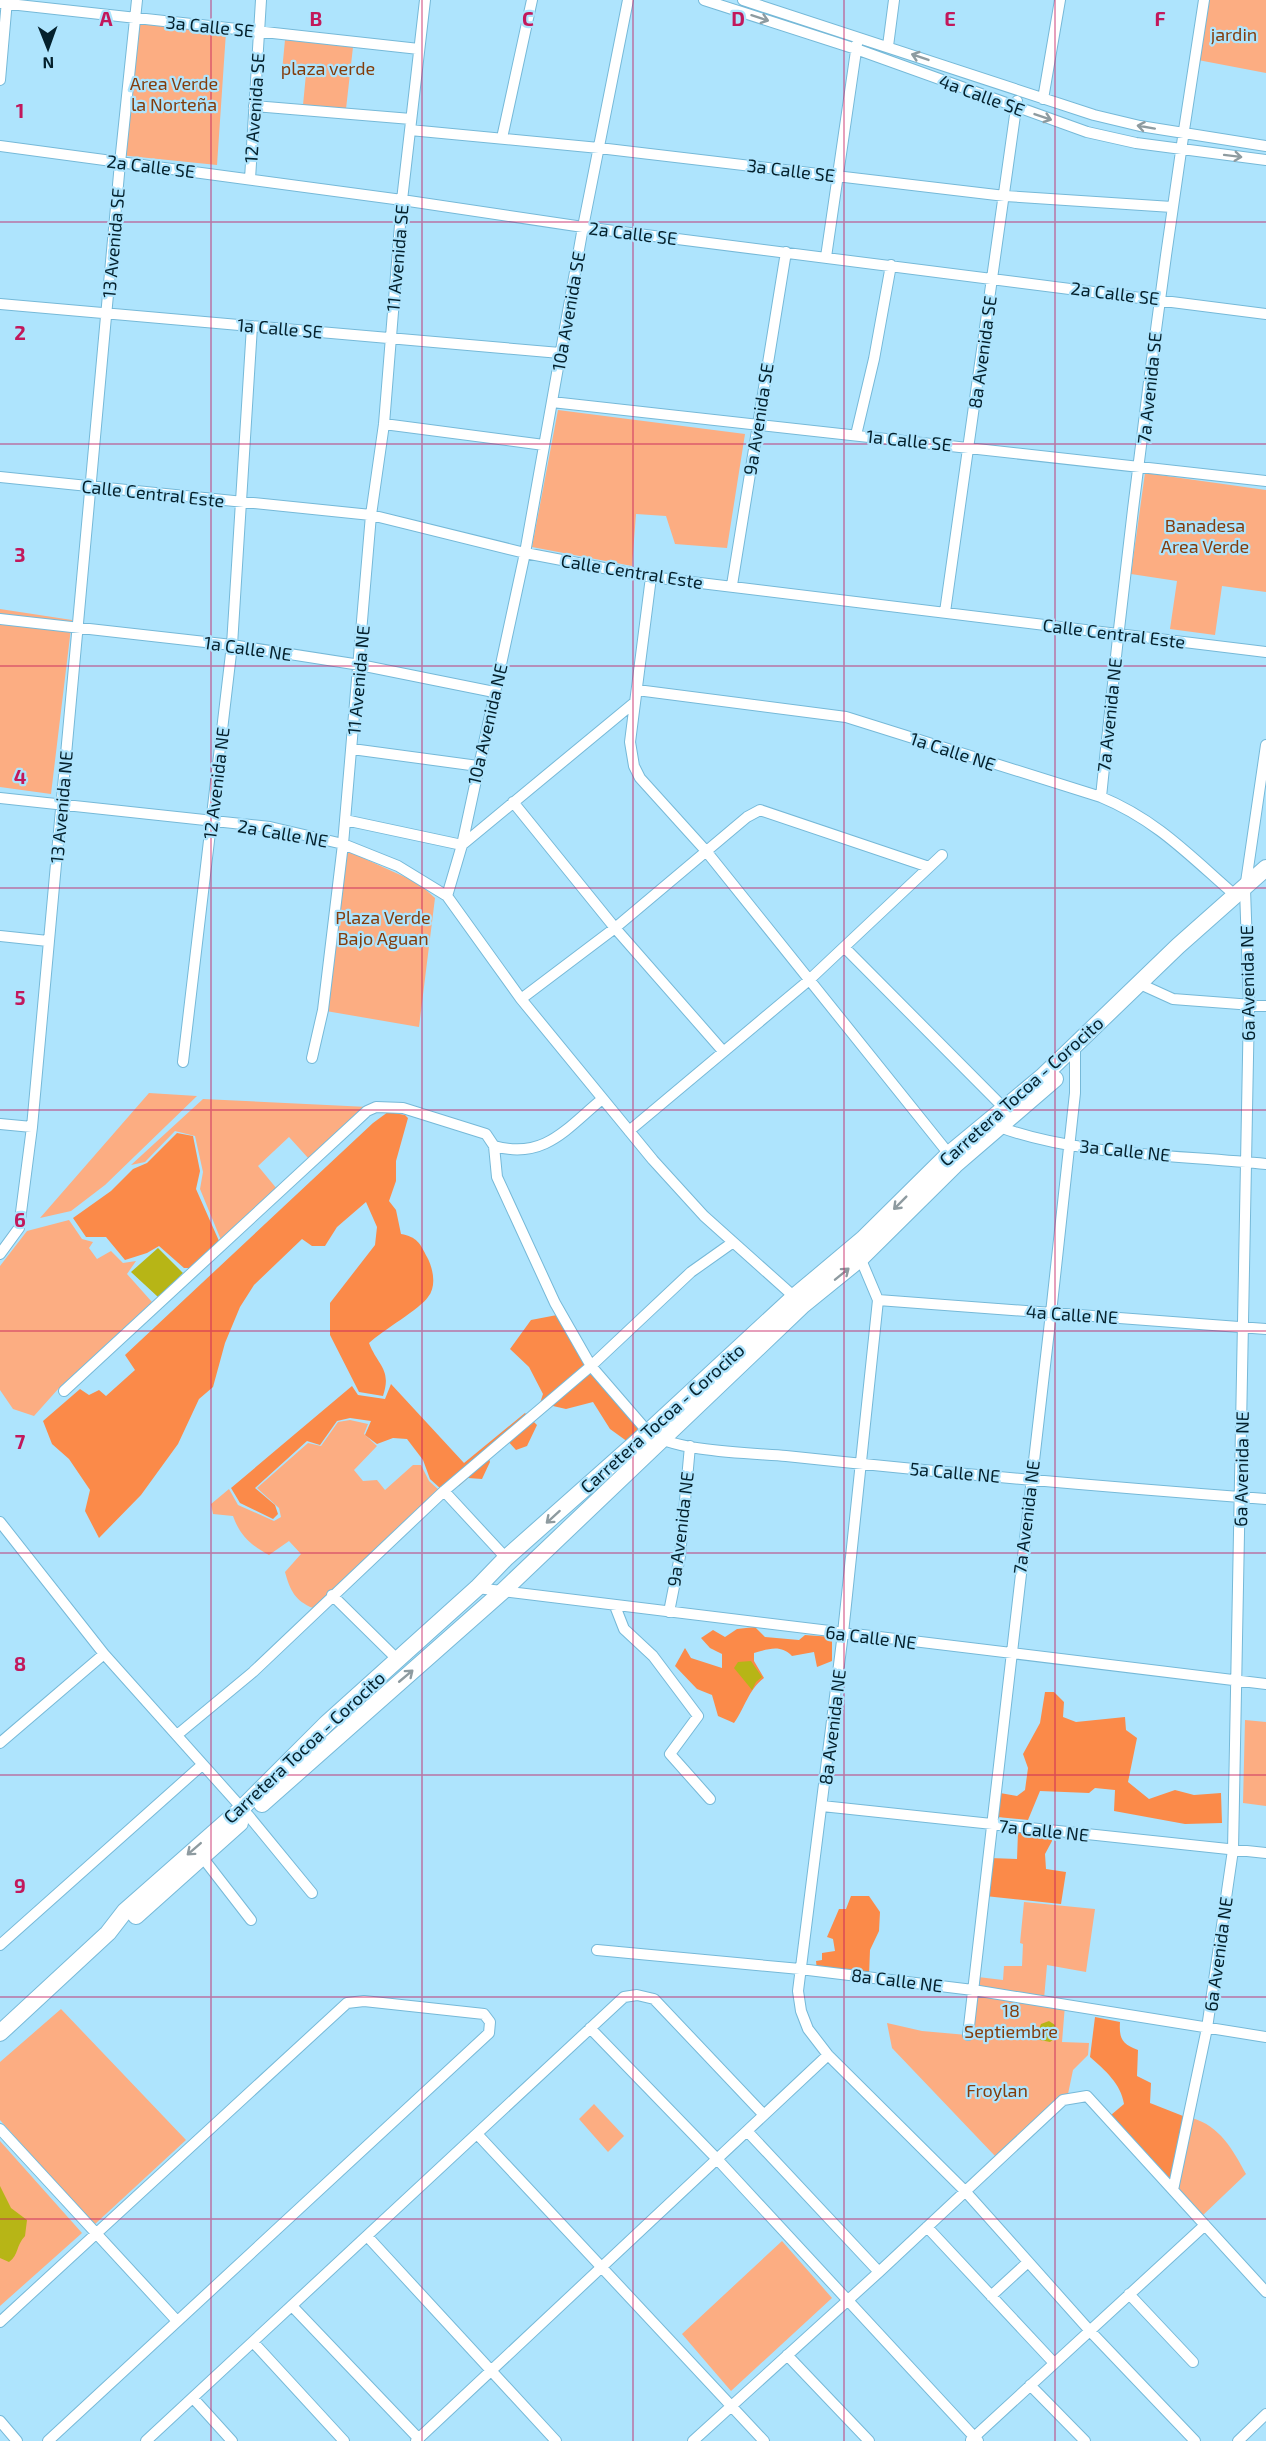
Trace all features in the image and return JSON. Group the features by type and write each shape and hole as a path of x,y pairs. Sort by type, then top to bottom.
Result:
{"main road":[{"path":"1242,895 1266,868"},
{"path":"1242,895 1266,880"},
{"name":"Carretera Tocoa - Corocito","path":"0,2033 108,1933 125,1911 245,1812 502,1592 654,1436 799,1301 955,1165 994,1125 1242,895"},
{"name":"Carretera Tocoa - Corocito","path":"857,1252 949,1154 994,1125 1003,1107 1076,1051"},
{"name":"Carretera Tocoa - Corocito","path":"108,1933 132,1919 203,1858 326,1724 477,1588 506,1558 654,1436"}],"street":[{"name":"13 Avenida SE","path":"91,487 120,162 138,0"},
{"name":"12 Avenida SE","path":"250,179 261,0"},
{"name":"11 Avenida SE","path":"371,515 384,424 402,200 425,0"},
{"path":"502,138 532,0"},
{"name":"10a Avenida SE","path":"525,553 583,227 628,0"},
{"name":"4a Calle SE","path":"704,0 856,49 1087,132 1181,150 1266,160"},
{"name":"4a Calle SE","path":"743,0 859,36 1018,92 1094,115 1183,134 1266,146"},
{"path":"888,46 894,0"},
{"path":"1043,99 1060,0"},
{"name":"7a Avenida SE","path":"1118,633 1159,298 1204,0"},
{"name":"3a Calle SE","path":"5,3 419,49"},
{"path":"0,80 5,3"},
{"path":"826,257 859,36"},
{"name":"8a Avenida SE","path":"945,612 1018,92"},
{"name":"3a Calle SE","path":"254,106 502,138 1005,196 1172,207"},
{"name":"2a Calle SE","path":"0,146 402,200 583,227 1159,298 1266,314"},
{"name":"9a Avenida SE","path":"732,585 756,424 786,252"},
{"path":"856,435 874,359 891,265"},
{"name":"1a Calle SE","path":"0,304 560,353"},
{"path":"240,502 252,326"},
{"name":"1a Calle SE","path":"552,402 1266,481"},
{"path":"384,424 544,445"},
{"name":"Calle Central Este","path":"0,477 371,515 525,553 651,577 732,585 1266,652"},
{"name":"13 Avenida NE","path":"0,1254 19,1228 32,1127 91,487"},
{"name":"12 Avenida NE","path":"183,1062 232,645 240,502"},
{"name":"11 Avenida NE","path":"312,1058 323,1010 343,844 371,515"},
{"name":"10a Avenida NE","path":"447,896 462,845 525,553"},
{"path":"651,577 630,742 634,766 640,778 706,851 949,1154"},
{"name":"1a Calle NE","path":"0,619 232,645 360,665 494,692"},
{"name":"7a Avenida NE","path":"1101,797 1118,633"},
{"name":"1a Calle NE","path":"637,690 846,717 1101,797 1126,807 1154,823 1242,895"},
{"path":"345,820 462,845 635,702"},
{"name":"6a Avenida NE","path":"1173,2190 1207,2028 1233,1850 1249,1005 1242,895 1266,745"},
{"path":"352,749 478,766"},
{"name":"2a Calle NE","path":"0,798 270,827 343,844 398,866 447,896"},
{"path":"513,802 615,928 722,1050"},
{"path":"521,999 615,928 747,817 760,810 929,867"},
{"path":"629,1131 722,1050 808,981 942,855"},
{"path":"447,896 521,999 601,1100 675,1186 732,1243 799,1301"},
{"path":"0,936 48,941"},
{"path":"845,948 1003,1107"},
{"path":"1145,986 1173,999 1266,1006"},
{"name":"7a Avenida NE","path":"968,2035 1030,1479 1052,1313 1076,1051"},
{"path":"494,1146 526,1151 551,1143 601,1100"},
{"path":"64,1391 367,1111 390,1106 414,1110 486,1134 494,1146 497,1177 541,1275 591,1366 654,1436"},
{"path":"0,1124 32,1127"},
{"name":"3a Calle NE","path":"994,1125 1069,1144 1266,1164"},
{"path":"177,1735 253,1672 444,1491 591,1366 691,1272 732,1243"},
{"path":"857,1252 878,1300"},
{"name":"4a Calle NE","path":"878,1300 1266,1329"},
{"name":"8a Avenida NE","path":"828,2055 808,2029 801,2011 798,1991 843,1633 878,1300"},
{"name":"5a Calle NE","path":"654,1436 690,1446 861,1464 1266,1499"},
{"name":"9a Avenida NE","path":"669,1612 680,1556 690,1446"},
{"path":"444,1491 506,1558"},
{"path":"0,1522 104,1654 245,1812 312,1893"},
{"name":"6a Calle NE","path":"477,1588 1266,1684"},
{"path":"332,1595 397,1659"},
{"path":"615,1606 624,1629 653,1656 698,1716 670,1754 710,1799"},
{"path":"0,1743 104,1654"},
{"path":"0,1945 202,1765"},
{"name":"7a Calle NE","path":"822,1806 1266,1853"},
{"path":"203,1858 251,1920"},
{"name":"8a Calle NE","path":"597,1950 800,1969 974,1990 1266,2037"},
{"path":"146,2441 624,1997 637,1995 654,1999 764,2115"},
{"path":"0,2322 347,2003 364,2001 484,2014 490,2022 489,2033 48,2441"},
{"path":"590,2028 717,2159 974,2440 1030,2385 1205,2225"},
{"path":"292,2306 417,2440 828,2055 965,2192 1090,2331 1196,2441"},
{"path":"693,2441 847,2302 1063,2100 1086,2096 1266,2292"},
{"path":"0,2129 177,2321"},
{"path":"747,2131 879,2272"},
{"path":"478,2134 764,2441"},
{"path":"927,2227 1054,2363"},
{"path":"367,2236 556,2441"},
{"path":"991,2296 1028,2262"},
{"path":"1129,2294 1193,2362"},
{"path":"253,2342 344,2441"},
{"path":"787,2355 869,2441"},
{"path":"1030,2385 1085,2441"},
{"path":"193,2398 232,2441"},
{"path":"1238,2441 1266,2414"},
{"path":"0,2421 17,2441"}],"green space":[{"name":"jardin","path":"1209,0 1266,0 1266,73 1198,60"},
{"name":"Area Verde la Norteña","path":"134,19 226,32 217,165 119,155"},
{"name":"plaza verde","path":"285,40 353,47 346,109 303,105 306,74 282,71"},
{"path":"558,410 745,434 727,548 675,544 666,516 636,514 632,566 532,547"},
{"name":"Banadesa Area Verde","path":"1145,473 1266,490 1266,592 1222,586 1215,635 1170,629 1177,581 1131,574"},
{"path":"0,609 72,620 51,794 0,787"},
{"name":"Plaza Verde Bajo Aguan","path":"341,848 418,883 435,898 419,1027 326,1011"},
{"path":"149,1093 197,1096 105,1185 71,1211 40,1218"},
{"path":"203,1099 368,1107 309,1159 289,1137 258,1166 277,1189 221,1240 200,1189 203,1172 195,1136 175,1131 145,1162 131,1165"},
{"path":"69,1220 82,1239 93,1242 89,1248 97,1259 111,1251 123,1263 136,1261 127,1274 152,1302 59,1388 34,1416 13,1409 0,1390 0,1266 27,1231"},
{"path":"350,1420 368,1424 364,1434 377,1446 354,1470 363,1481 377,1480 385,1490 413,1465 421,1465 429,1481 440,1491 313,1608 294,1594 289,1584 285,1572 301,1554 289,1541 269,1555 247,1539 233,1516 213,1514 211,1504 229,1489 238,1505 274,1521 281,1517 279,1508 257,1488 308,1443 321,1446 338,1422"},
{"path":"1245,1720 1266,1722 1266,1806 1243,1803"},
{"path":"1024,1902 1095,1909 1086,1972 1047,1965 1044,1999 976,1988 978,1977 1003,1980 1004,1966 1022,1966 1023,1944 1020,1943"},
{"name":"Froylan","path":"973,1990 1065,2005 1062,2042 1089,2043 1088,2055 1073,2070 1068,2094 1060,2097 995,2156 892,2048 887,2023 922,2031 967,2035"},
{"path":"61,2009 186,2140 94,2225 0,2120 0,2062"},
{"path":"594,2104 624,2136 608,2152 579,2119"},
{"path":"1192,2118 1210,2127 1225,2140 1246,2174 1201,2217 1176,2189"},
{"path":"0,2141 82,2233 0,2306"},
{"path":"782,2241 832,2298 731,2391 682,2334"}],"shaded area":[{"path":"388,1112 405,1115 408,1118 396,1161 396,1181 389,1201 396,1210 401,1234 414,1239 425,1252 431,1266 433,1282 431,1293 424,1302 369,1343 385,1373 383,1396 359,1392 330,1335 330,1303 375,1245 377,1227 366,1202 337,1227 325,1246 312,1246 302,1239 254,1285 240,1307 225,1343 213,1387 199,1399 178,1444 141,1495 99,1538 85,1511 90,1490 69,1459 52,1444 43,1421 80,1389 89,1395 99,1390 106,1396 135,1370 125,1355 373,1123"},
{"path":"177,1133 193,1136 200,1171 196,1189 219,1241 192,1268 184,1268 159,1246 147,1253 125,1260 106,1237 86,1237 73,1218 111,1191 133,1169 147,1163"},
{"path":"158,1248 183,1273 158,1297 131,1272"},
{"path":"557,1315 643,1433 628,1442 610,1429 593,1402 566,1409 540,1403 543,1394 529,1367 510,1349 531,1320"},
{"path":"391,1384 464,1463 525,1413 537,1425 527,1446 516,1450 506,1439 488,1454 490,1462 482,1479 468,1478 459,1486 441,1489 430,1479 423,1460 407,1439 393,1438 377,1444 365,1435 371,1421 350,1418 337,1421 320,1445 307,1441 255,1488 275,1505 278,1514 273,1519 240,1503 231,1488 352,1386 358,1395 385,1399"},
{"path":"755,1627 765,1637 799,1640 805,1635 832,1637 832,1661 817,1667 814,1652 792,1656 788,1652 774,1648 754,1653 754,1661 764,1678 750,1694 734,1723 718,1716 712,1695 697,1689 675,1666 685,1648 691,1658 722,1668 722,1654 710,1648 701,1638 713,1630 725,1637 737,1629"},
{"path":"751,1661 762,1677 752,1690 734,1668 738,1662"},
{"path":"1045,1692 1054,1692 1064,1702 1063,1717 1076,1722 1125,1717 1126,1730 1137,1738 1128,1782 1149,1799 1175,1790 1194,1795 1221,1793 1222,1823 1185,1824 1114,1811 1115,1790 1095,1788 1089,1793 1040,1791 1028,1820 997,1817 1000,1793 1017,1796 1025,1790 1028,1768 1023,1754 1040,1723"},
{"path":"1018,1832 1051,1837 1052,1841 1045,1854 1046,1869 1066,1872 1061,1904 985,1896 990,1858 1017,1859"},
{"path":"851,1896 869,1896 880,1912 879,1931 870,1950 869,1975 817,1970 816,1961 822,1960 822,1953 835,1951 833,1939 827,1937 839,1909 846,1909"},
{"path":"1095,2017 1120,2022 1120,2033 1123,2040 1138,2050 1137,2076 1151,2083 1150,2103 1183,2116 1171,2180 1111,2115 1124,2104 1116,2084 1107,2072 1090,2057"},
{"path":"1049,2021 1055,2025 1054,2039 1050,2042 1035,2039 1041,2024"},
{"path":"0,2186 11,2208 27,2220 25,2236 9,2262 0,2258"}],"park label":[{"name":"18 Septiembre","path":"1011,2020"}]}
